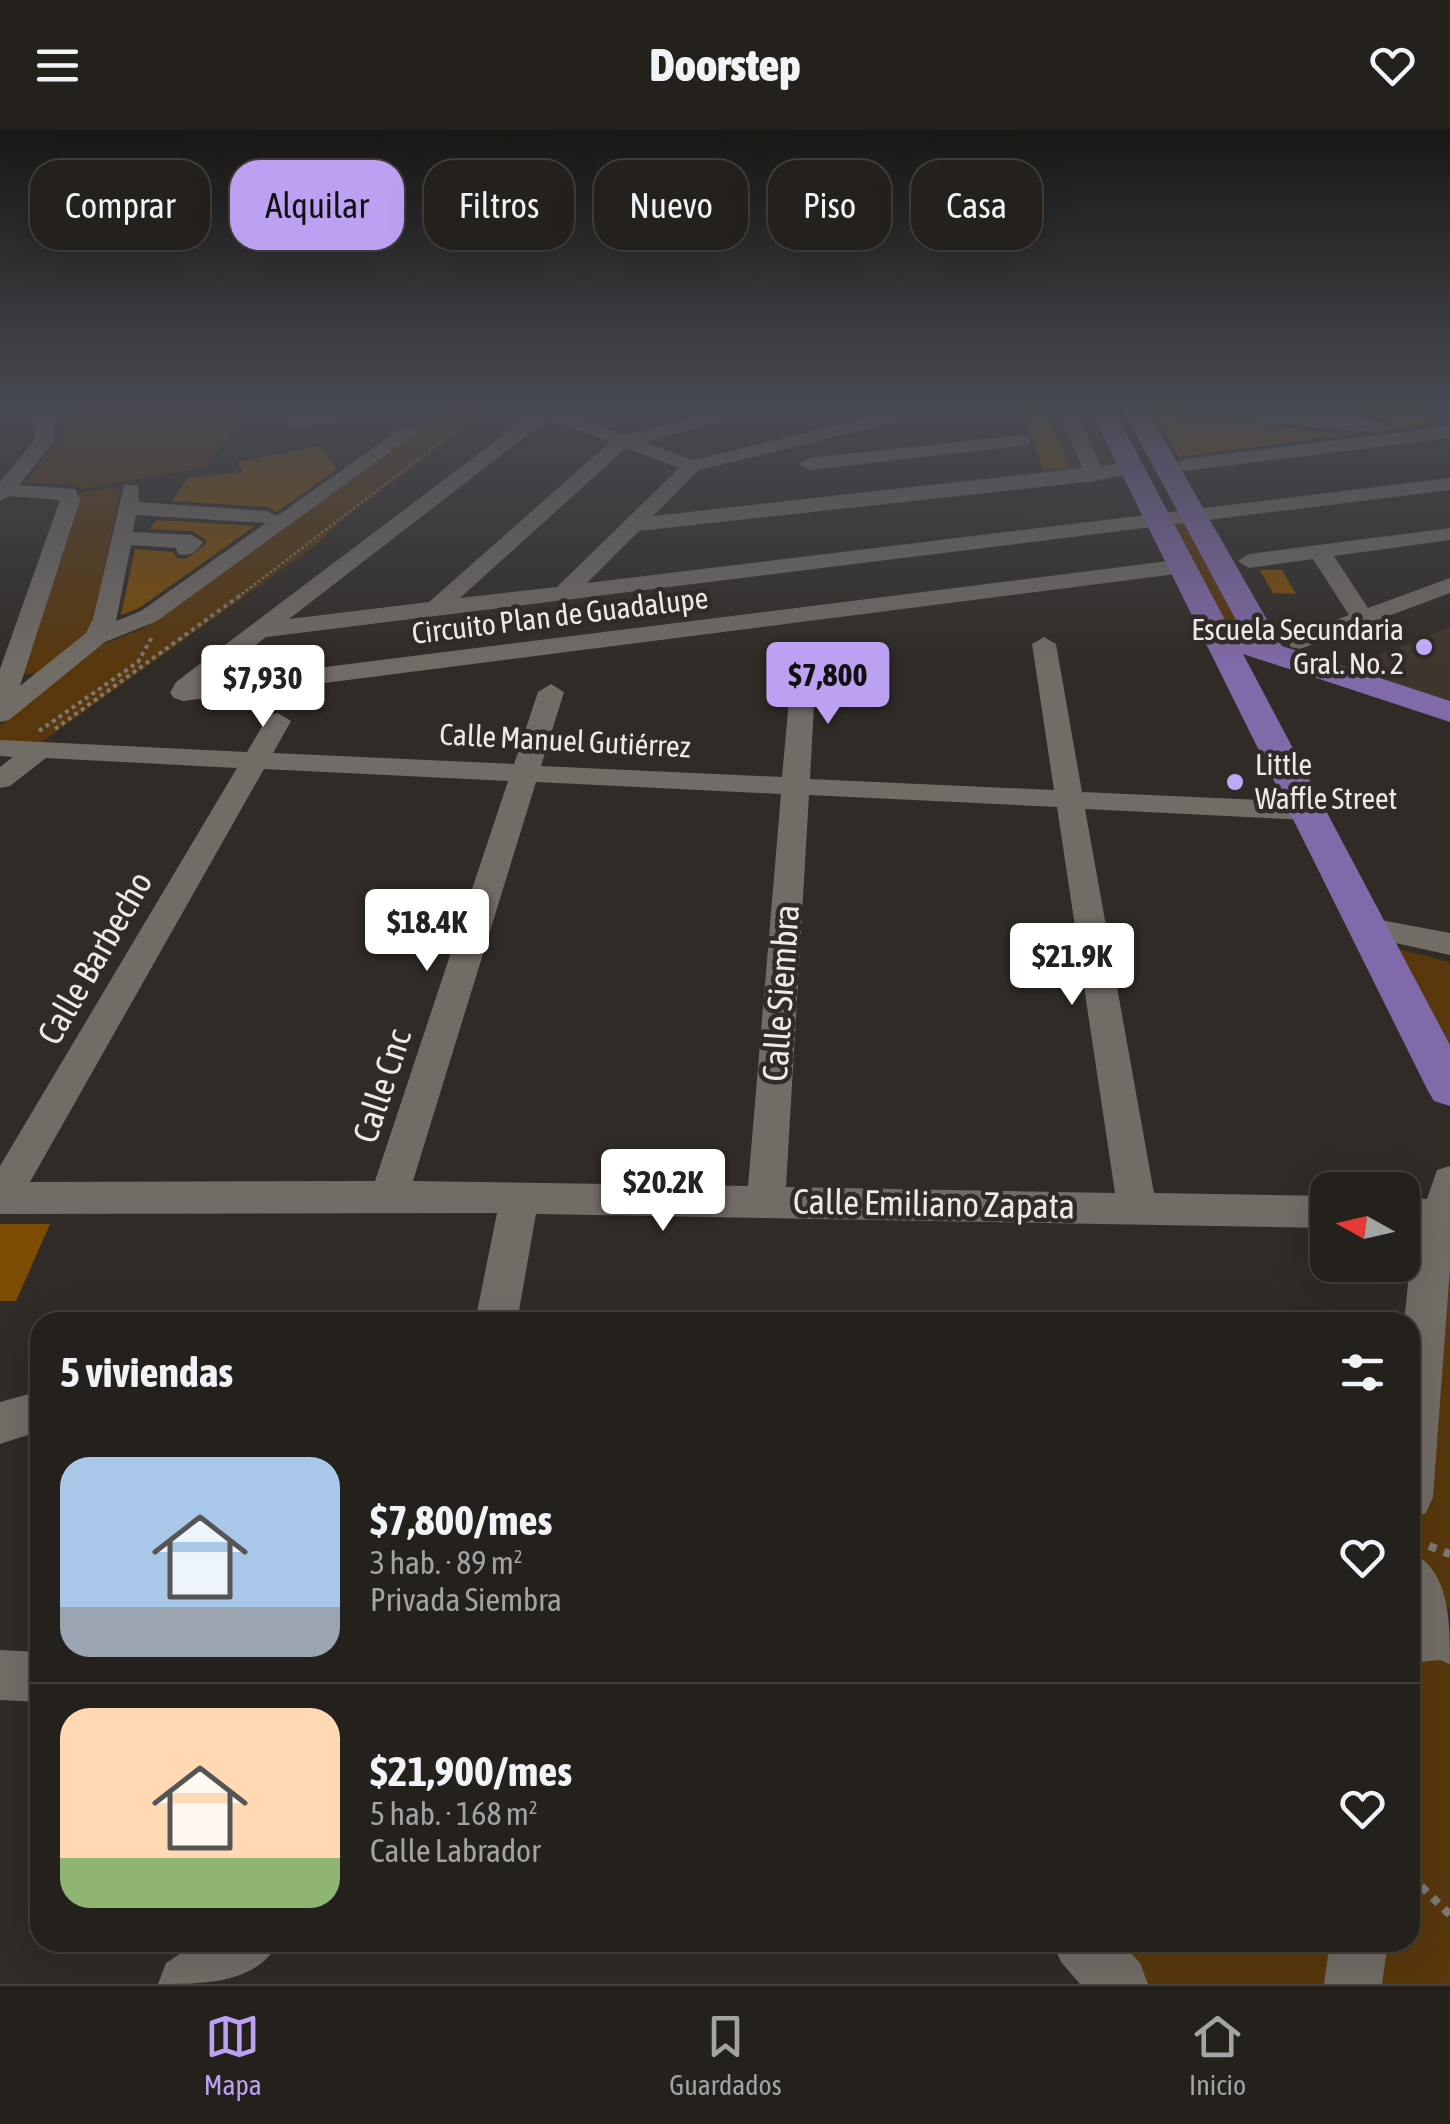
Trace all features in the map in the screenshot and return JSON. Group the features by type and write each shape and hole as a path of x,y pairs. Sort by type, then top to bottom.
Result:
{"main road":[{"path":"1146,495 1450,1089"},
{"path":"1183,495 1284,647"},
{"path":"1219,637 1284,647 1450,712"}],"street":[{"path":"0,710 70,500 68,495"},
{"path":"0,710 96,638 149,616 320,495"},
{"name":"Circuito Plan de Guadalupe","path":"441,495 185,686 183,693 796,560 1184,566"},
{"path":"281,614 429,603 552,495"},
{"path":"572,585 663,495"},
{"path":"830,495 836,503"},
{"path":"796,560 836,503 914,495"},
{"path":"1192,510 1309,495"},
{"path":"260,630 572,585 1346,495"},
{"path":"96,638 105,620 130,498 267,516"},
{"path":"660,498 658,504 666,512 695,518 796,560"},
{"path":"632,525 695,518"},
{"path":"1249,561 1450,534"},
{"path":"123,538 192,542 186,549"},
{"path":"1320,552 1363,618"},
{"path":"1284,647 1450,585"},
{"path":"1044,644 1137,1208"},
{"name":"Calle Siembra","path":"766,1201 804,666"},
{"name":"Calle Cnc","path":"389,1196 551,692"},
{"name":"Calle Barbecho","path":"1,1198 278,721"},
{"name":"Calle Manuel Gutiérrez","path":"0,748 1308,811"},
{"path":"0,780 35,748"},
{"path":"1366,926 1450,944"},
{"name":"Calle Emiliano Zapata","path":"1,1198 389,1196 1310,1212"},
{"path":"498,1312 519,1198"},
{"path":"1420,1382 1431,1204"},
{"path":"0,1424 30,1414"},
{"path":"1420,1590 1429,1604 1450,1621"},
{"path":"1420,1637 1450,1638"},
{"path":"0,1675 30,1676"},
{"path":"187,1984 235,1952"},
{"path":"1090,1952 1120,1984"},
{"path":"1353,1984 1358,1952"}],"path":[{"path":"35,748 375,495"},
{"path":"1420,1884 1450,1915"}],"shaded area":[{"path":"78,495 119,495 92,627 43,673 0,676 64,502"},
{"path":"328,495 376,495 316,545 39,744 0,743 0,725 97,647 144,628"},
{"path":"1190,524 1250,640 1226,631 1172,526"},
{"name":"Escuela Secundaria Gral. No. 2","path":"1450,627 1450,701 1346,668"},
{"path":"1399,949 1450,962 1450,1045"},
{"path":"1450,1213 1450,1609 1428,1586 1420,1564 1443,1251"},
{"path":"1442,1644 1450,1645 1450,1984 1379,1984 1382,1952 1420,1952 1420,1655"},
{"path":"1111,1952 1330,1952 1324,1984 1144,1984"}],"building":[{"path":"177,495 301,495 277,512 267,507 172,501"},
{"path":"157,520 255,526 139,608 121,615 135,549 173,552 177,558 186,559 206,544 192,531 149,529"},
{"path":"1260,570 1282,570 1296,594 1273,593"},
{"path":"0,1224 50,1224 16,1301 0,1301"}],"place":[{"name":"Escuela Secundaria Gral. No. 2","path":"1424,647"},
{"name":"Little Waffle Street","path":"1235,782"}]}
